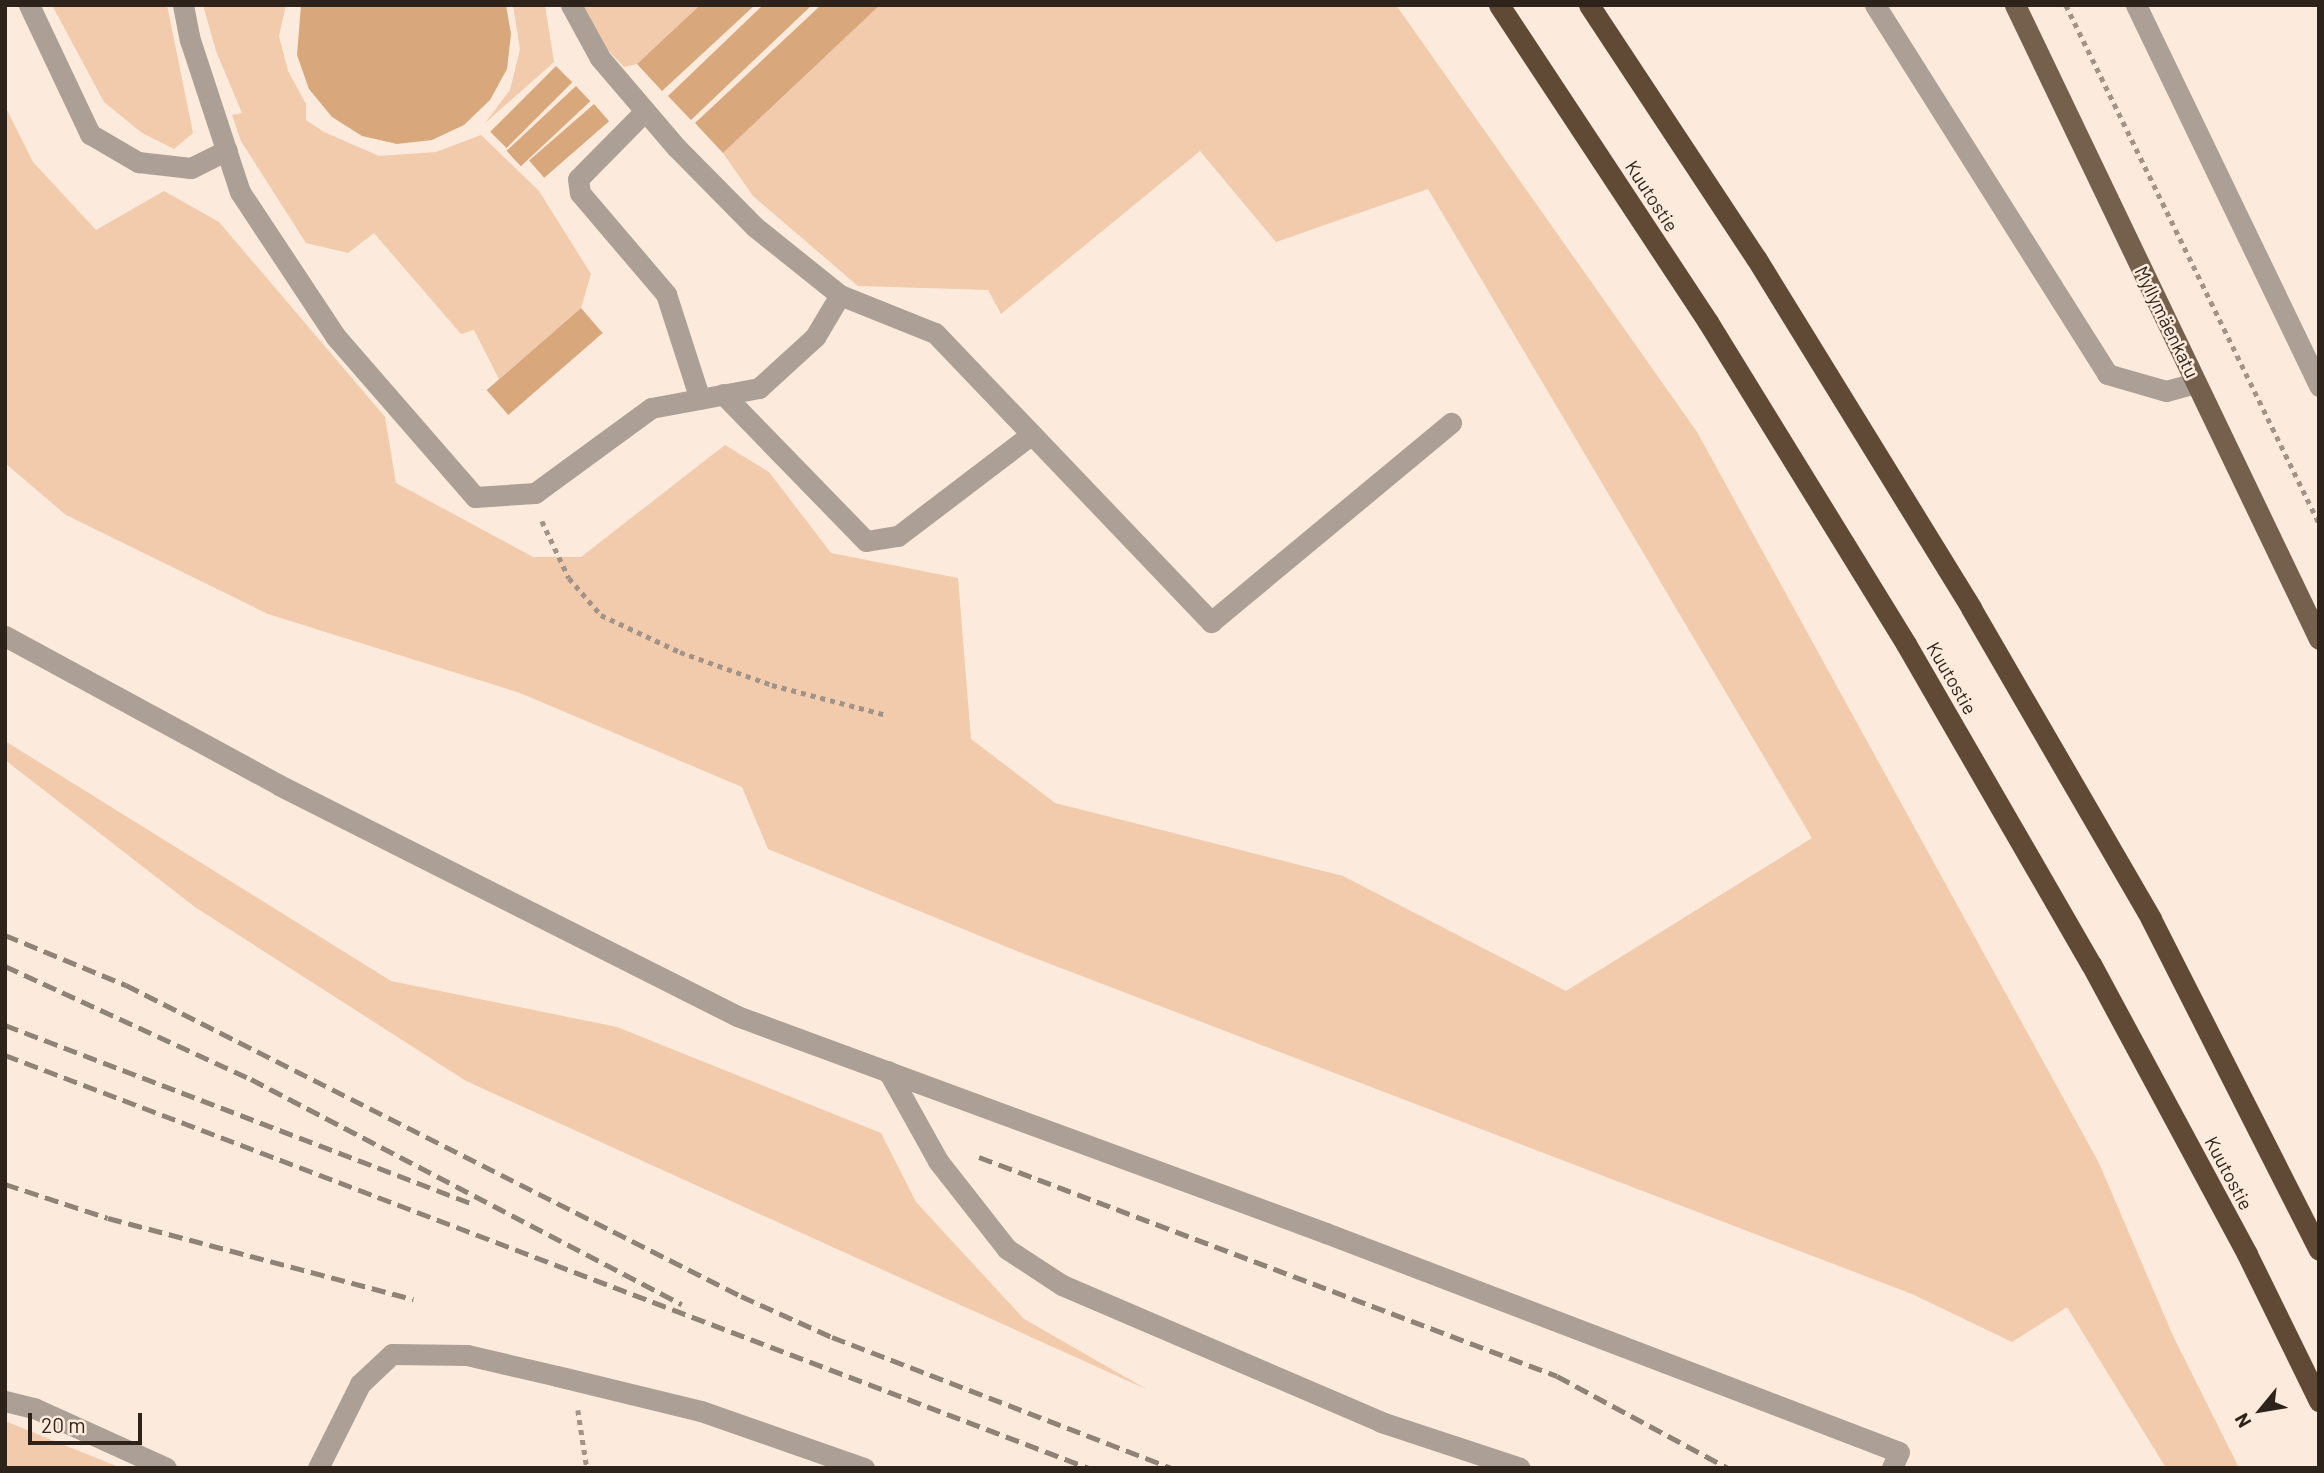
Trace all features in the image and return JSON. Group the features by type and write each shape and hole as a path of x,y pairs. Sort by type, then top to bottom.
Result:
{"highway":[{"name":"Kuutostie","path":"1499,5 1708,322 1906,644 2097,976 2247,1254 2319,1401"},
{"path":"1589,5 1756,258 1978,620 2151,919 2319,1250"}],"main road":[{"name":"Myllymäenkatu","path":"2015,5 2319,639"}],"lane":[{"path":"29,5 90,134 138,162 191,167 227,150"},
{"path":"183,5 190,40 240,192 336,338 475,497 535,493 651,408 759,388 816,337 839,295"},
{"path":"571,5 600,58 755,227 839,295 935,333 1211,622 1451,423"},
{"path":"1875,5 2106,374 2166,391 2196,383"},
{"path":"2136,5 2319,386"},
{"path":"645,110 578,179 580,193 666,294 700,399"},
{"path":"723,394 866,541 898,536 1032,434"},
{"path":"5,636 279,785 737,1016 1899,1452 1892,1468"},
{"path":"888,1071 938,1161 1007,1249 1062,1285 1381,1422 1520,1468"},
{"path":"318,1468 360,1384 392,1354 467,1355 557,1376 701,1411 864,1468"},
{"path":"5,1401 34,1408 166,1468"}],"path":[{"path":"2066,5 2319,523"},
{"path":"535,493 545,537 569,578 601,615 680,652 772,685 886,715"},
{"path":"557,1376 576,1401 586,1468"}],"shaded area":[{"path":"52,5 167,5 193,133 174,149 142,133 104,102"},
{"path":"203,5 286,5 279,36 288,71 306,104 306,120 324,132 379,156 436,152 481,135 539,191 591,274 581,308 499,379 474,330 461,334 374,233 348,253 306,243 241,141 232,115 242,113 216,51"},
{"path":"301,5 506,5 511,34 507,69 490,100 464,125 432,140 397,144 362,136 332,117 309,89 297,55"},
{"path":"513,5 545,5 554,62 485,123 510,90 520,49"},
{"path":"582,5 700,5 637,64 624,67 600,42"},
{"path":"700,5 755,5 662,91 637,64"},
{"path":"763,5 812,5 691,120 668,96"},
{"path":"821,5 880,5 723,153 695,123"},
{"path":"880,5 1396,5 1697,432 2099,1163 2174,1338 2239,1468 2166,1468 2067,1307 2012,1342 1912,1294 1019,952 768,849 742,787 520,693 268,614 66,515 5,463 5,106 33,162 96,230 164,191 219,222 385,417 396,483 533,557 581,557 725,445 769,472 831,553 958,578 971,739 1055,803 1343,876 1566,991 1812,838 1428,189 1276,242 1200,151 1001,314 988,290 858,286 753,196 723,153"},
{"path":"556,66 572,82 507,148 490,132"},
{"path":"576,86 590,101 521,166 507,151"},
{"path":"594,104 609,121 544,178 529,160"},
{"path":"581,308 603,333 508,415 487,390"},
{"path":"5,741 391,981 617,1027 881,1133 916,1202 1024,1319 1148,1390 466,1081 195,907 5,760"},
{"path":"5,1421 121,1468 5,1468"}],"railway":[{"path":"5,935 126,985 741,1296 832,1337 1172,1468"},
{"path":"5,966 251,1079 682,1304"},
{"path":"5,1025 473,1204"},
{"path":"5,1055 1089,1468"},
{"path":"979,1157 1557,1376 1728,1468"},
{"path":"5,1184 108,1218 413,1299"}]}
